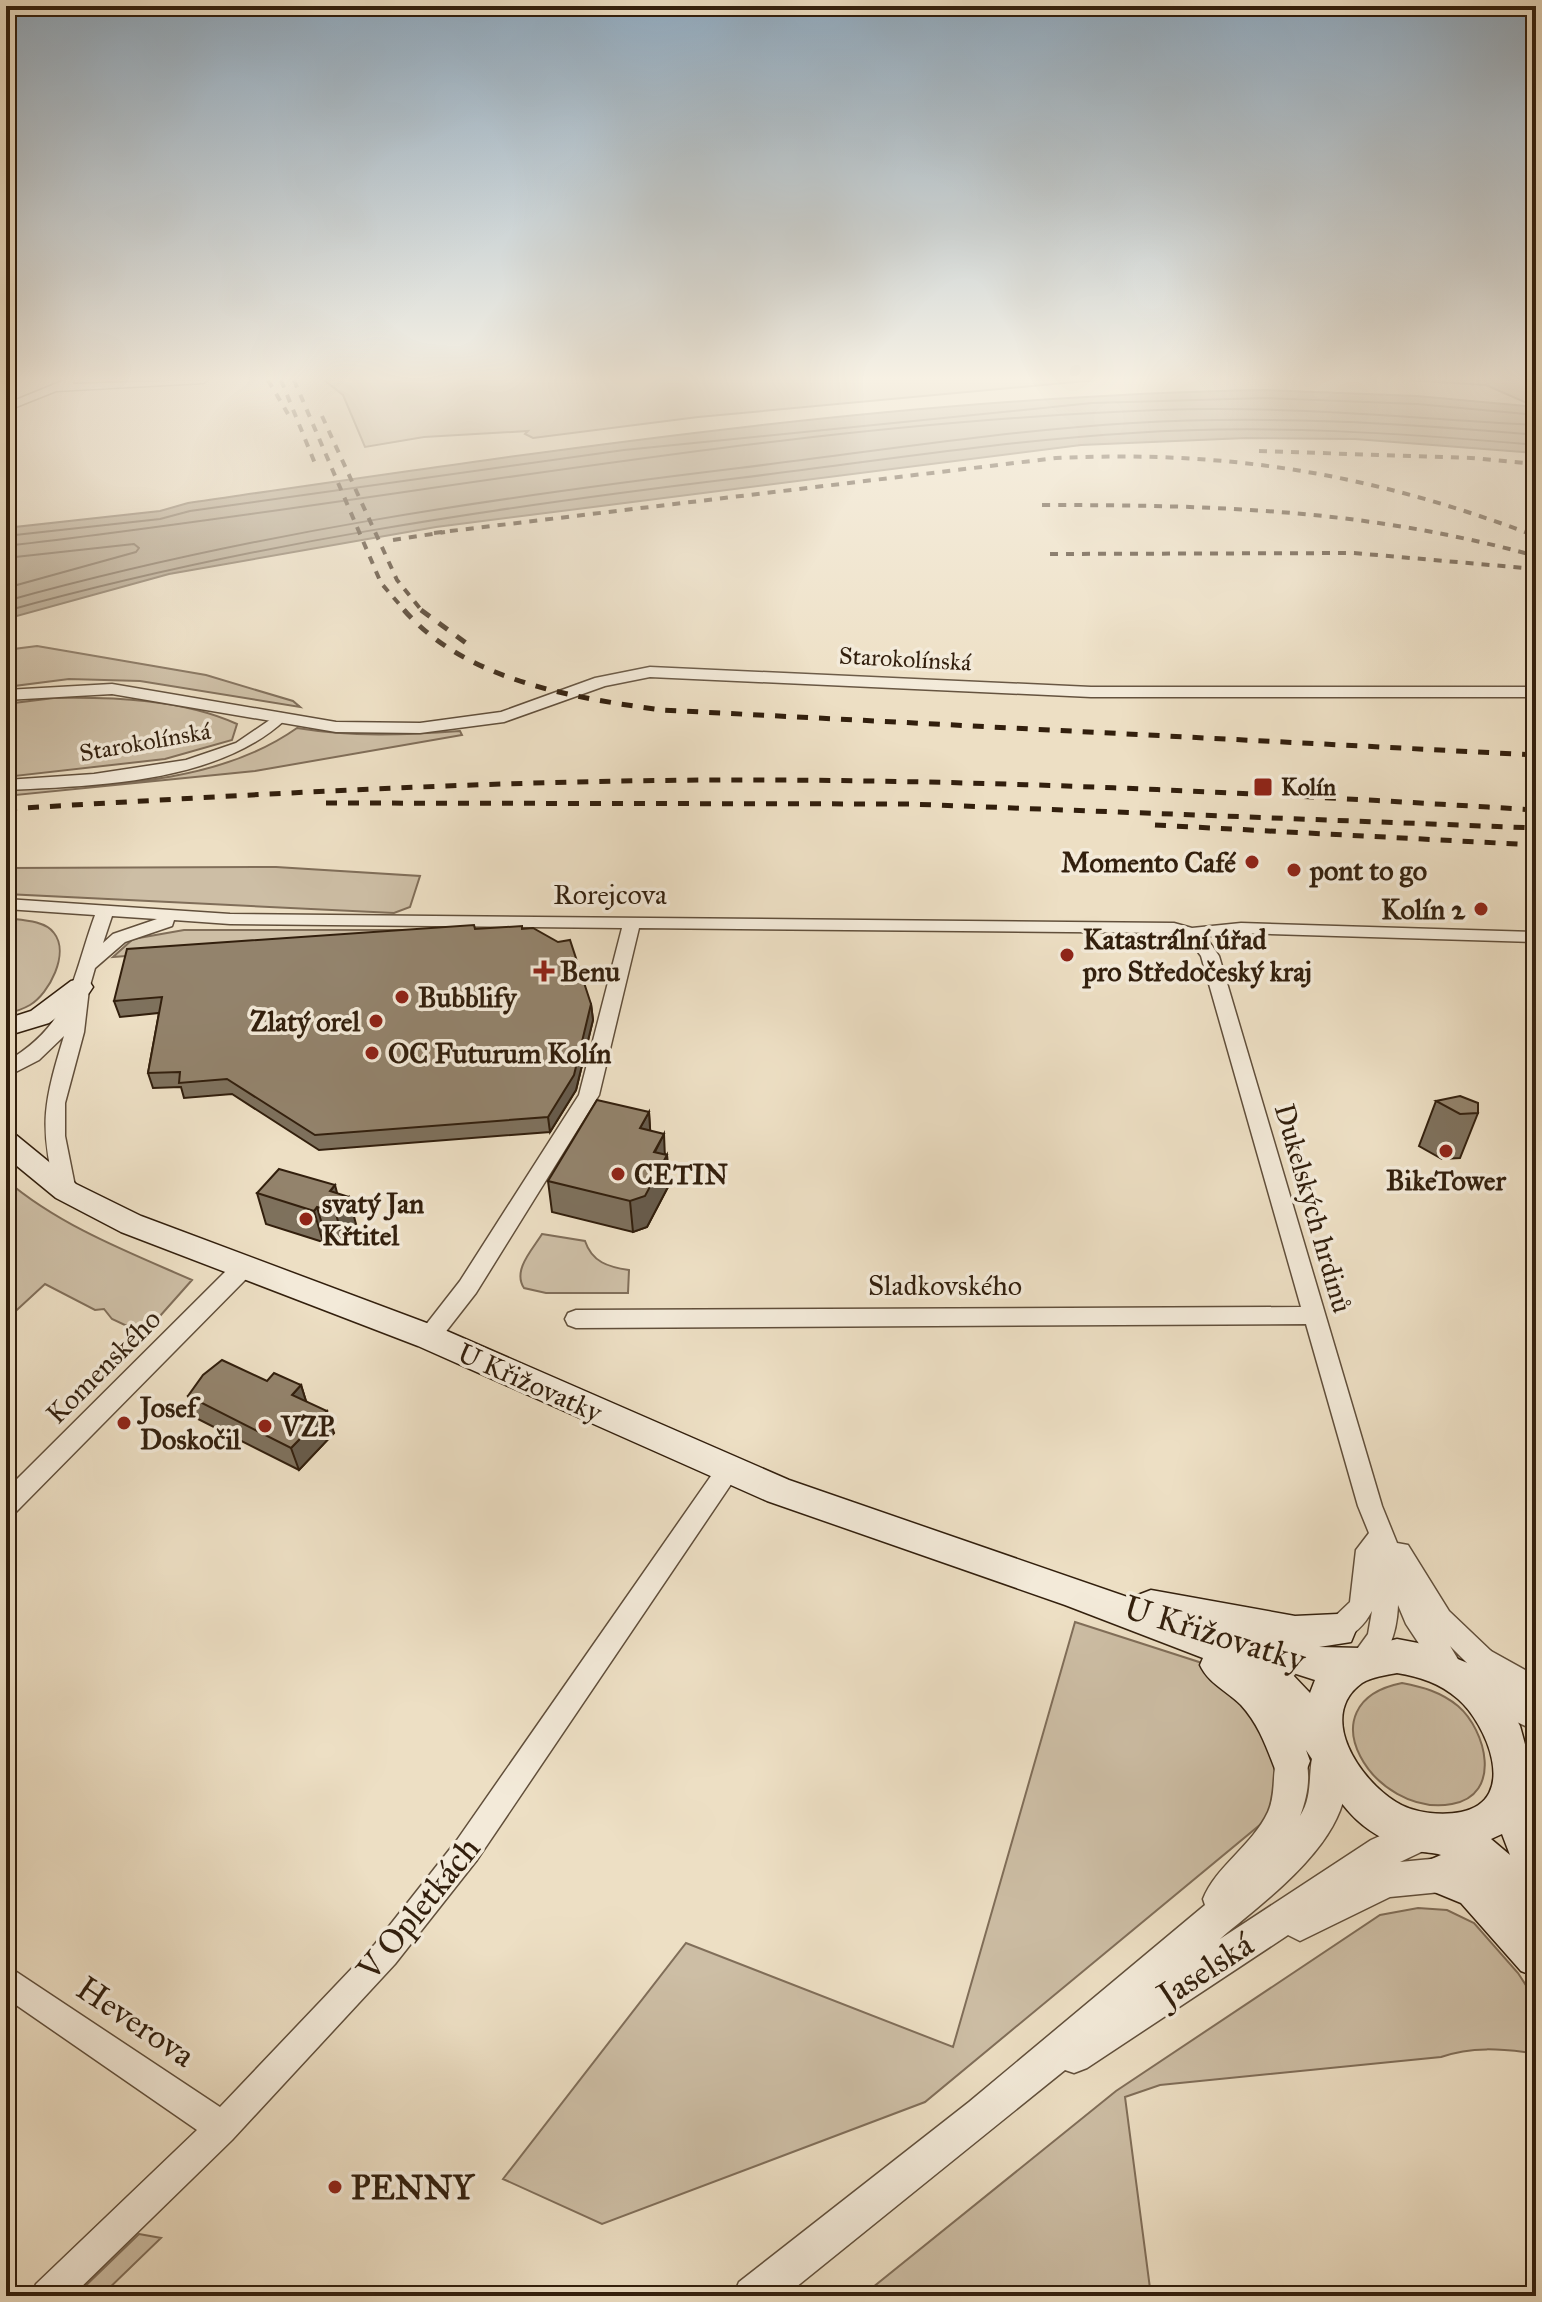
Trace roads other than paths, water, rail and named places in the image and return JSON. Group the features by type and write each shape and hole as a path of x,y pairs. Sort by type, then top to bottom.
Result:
{"main road":[{"path":"6,1028 40,1017 82,980"},
{"name":"U Křižovatky","path":"6,1142 66,1191 131,1224 429,1337 728,1470 853,1518 1071,1591 1264,1645 1322,1665 1359,1664"},
{"path":"1071,1591 1267,1629 1310,1634 1338,1630"},
{"path":"1071,1591 1241,1680 1273,1716 1291,1761"},
{"name":"U Křižovatky","path":"1071,1591 1233,1655 1282,1689 1326,1746"},
{"path":"1524,1777 1513,1763 1506,1732 1485,1700 1470,1668 1397,1656 1359,1664 1340,1676 1325,1699 1322,1722 1326,1746 1342,1779 1370,1807 1399,1824 1432,1833 1480,1855 1503,1877 1536,1926"},
{"path":"1432,1833 1457,1832 1489,1820 1524,1777"},
{"path":"1524,1777 1513,1812 1536,1872"},
{"path":"1441,1875 1475,1889 1536,1956"}],"street":[{"name":"Starokolínská","path":"6,695 112,689 280,717 378,729 460,724 504,717 601,682 650,672 1091,692 1536,692"},
{"name":"Starokolínská","path":"6,785 105,776 207,758 249,743 280,717"},
{"name":"Rorejcova","path":"6,904 196,918 632,921 1019,929 1174,928 1192,933 1241,928 1536,937"},
{"path":"6,1071 33,1056 63,1029 105,912"},
{"path":"66,1191 57,1157 55,1111 79,1026 82,980 100,953 127,934 196,918"},
{"path":"429,1337 468,1287 589,1095 632,921"},
{"name":"Dukelských hrdinů","path":"1192,933 1210,956 1370,1506 1415,1616 1436,1651 1470,1668"},
{"name":"Komenského","path":"6,1506 243,1268"},
{"name":"Sladkovského","path":"576,1319 1314,1315"},
{"name":"V Opletkách","path":"48,2296 221,2129 385,1954 467,1850 728,1470"},
{"name":"Dukelských hrdinů","path":"1338,1630 1357,1618 1363,1608 1370,1506"},
{"name":"Dukelských hrdinů","path":"1359,1664 1377,1648 1385,1627 1370,1506"},
{"path":"1470,1668 1536,1694"},
{"path":"1470,1668 1498,1701 1536,1716"},
{"name":"Jaselská","path":"1160,1982 1300,1846 1314,1827 1329,1792 1326,1746"},
{"path":"1160,1982 1286,1819 1291,1798 1291,1761"},
{"name":"Jaselská","path":"753,2296 982,2115 1160,1982 1399,1842 1432,1833"},
{"path":"1160,1982 1366,1887 1406,1876 1441,1875"},
{"name":"Heverova","path":"6,1980 196,2108 221,2129"}],"water":[{"path":"292,487 747,487 436,527 169,574 6,619 6,528 160,511 188,503"}],"railway":[{"path":"340,487 381,583 406,612"},
{"path":"355,487 397,580 422,611"},
{"path":"434,533 812,487"},
{"path":"1379,487 1536,536"},
{"path":"1042,505 1169,506 1351,519 1473,540 1536,556"},
{"path":"393,540 445,532"},
{"path":"1050,554 1354,553 1536,569"},
{"path":"422,611 470,646"},
{"path":"406,612 429,634 458,654 490,670 558,692 662,710 1536,755"},
{"path":"6,809 448,786 816,780 1125,788 1536,810"},
{"path":"326,803 909,804 1536,828"},
{"path":"1155,825 1536,845"}],"place":[{"name":"Kolín","path":"1263,787"},
{"name":"Momento Café","path":"1252,862"},
{"name":"pont to go","path":"1294,870"},
{"name":"Kolín 2","path":"1481,909"},
{"name":"Katastrální úřad pro Středočeský kraj","path":"1067,955"},
{"name":"Benu","path":"544,971"},
{"name":"Bubblify","path":"402,997"},
{"name":"Zlatý orel","path":"376,1021"},
{"name":"OC Futurum Kolín","path":"372,1053"},
{"name":"BikeTower","path":"1446,1151"},
{"name":"CETIN","path":"618,1174"},
{"name":"svatý Jan Křtitel","path":"306,1219"},
{"name":"Josef Doskočil","path":"124,1423"},
{"name":"VZP","path":"265,1426"},
{"name":"PENNY","path":"335,2187"}]}
